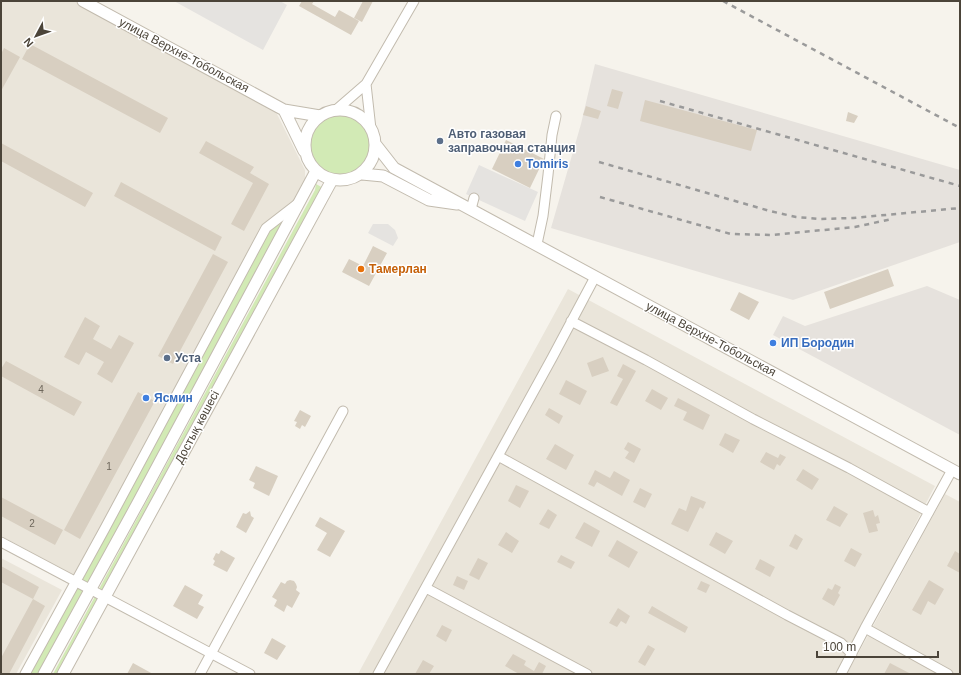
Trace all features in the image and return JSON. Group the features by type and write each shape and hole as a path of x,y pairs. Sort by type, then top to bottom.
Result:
{"street":[{"name":"улица Верхне-Тобольская","path":"83,1 284,110 320,116"},
{"path":"306,154 305,142 312,123 320,116 328,112 341,110 366,84 414,1"},
{"path":"366,84 371,129"},
{"path":"284,110 310,164 316,171 332,180"},
{"name":"улица Верхне-Тобольская","path":"341,110 355,113 364,120 371,129 376,145 394,168 469,204 595,277 956,472"},
{"path":"537,244 543,216 541,197 556,116"},
{"path":"362,174 371,163 376,145"},
{"name":"Достық көшесі","path":"44,674 316,171"},
{"name":"улица Верхне-Тобольская","path":"332,180 349,180 362,174 383,176 429,200 469,204"},
{"name":"Достық көшесі","path":"63,674 332,180"},
{"path":"25,674 266,228 300,202"},
{"path":"378,674 595,277"},
{"path":"571,321 929,512"},
{"path":"200,674 343,411"},
{"path":"498,456 786,615 841,643 852,654"},
{"path":"841,674 929,512 956,472"},
{"path":"1,542 250,674"},
{"path":"426,588 587,674"},
{"path":"865,628 948,674"}],"shaded area":[{"path":"1,1 74,1 274,108 305,170 305,180 297,198 263,227 74,575 1,536"},
{"path":"174,1 280,1 287,5 263,50"},
{"path":"595,64 960,170 960,242 793,300 551,228 581,124"},
{"path":"479,165 538,192 525,221 466,194"},
{"path":"373,224 388,224 395,230 398,238 393,246 368,233"},
{"path":"927,286 960,300 960,435 773,335 783,316 805,326"},
{"path":"568,289 935,486 837,674 358,674"},
{"path":"945,494 960,502 960,674 847,674"},
{"path":"1,558 62,590 16,674 1,674"}],"green space":[{"path":"341,115 358,120 366,128 371,145 366,162 358,170 341,175 324,170 316,162 311,145 316,128 324,120"},
{"path":"316,184 325,189 59,674 53,674 315,190"},
{"path":"287,216 41,674 29,674 270,229"}],"building":[{"path":"302,1 314,1 312,4 335,17 339,10 359,21 351,35 299,6"},
{"path":"363,1 373,1 362,22 354,18"},
{"path":"30,44 168,118 160,133 22,59"},
{"path":"4,48 20,57 1,91 1,54"},
{"path":"612,89 623,92 618,109 607,106"},
{"path":"645,100 757,130 751,151 640,121"},
{"path":"586,106 601,111 598,119 583,115"},
{"path":"848,112 858,116 854,123 846,121"},
{"name":"Tomiris","path":"506,140 544,159 530,188 492,169"},
{"path":"206,141 254,167 250,173 269,184 244,231 231,224 253,183 199,153"},
{"path":"1,143 93,193 85,207 1,161"},
{"path":"121,182 222,237 215,251 114,196"},
{"name":"Тамерлан","path":"373,246 387,253 369,286 342,272 349,259 363,266"},
{"path":"213,254 228,262 173,364 158,356"},
{"path":"888,269 894,286 830,309 824,292"},
{"path":"739,292 759,302 749,320 730,310"},
{"path":"85,317 100,326 93,339 111,349 119,335 134,343 112,383 97,374 104,362 86,352 79,365 64,357"},
{"path":"603,357 609,371 592,377 587,363"},
{"path":"6,361 82,402 74,416 1,376 1,369"},
{"path":"623,364 636,371 617,406 610,403 623,379 617,376"},
{"path":"566,380 587,391 580,405 559,394"},
{"path":"652,389 668,398 661,410 645,401"},
{"path":"138,392 155,401 80,539 64,530"},
{"path":"678,398 710,415 703,430 683,420 687,412 674,406"},
{"path":"549,408 563,416 559,424 545,415"},
{"path":"300,410 311,416 305,427 302,425 300,429 295,426 297,422 294,421"},
{"path":"725,433 740,440 733,453 719,445"},
{"path":"628,442 641,449 634,463 625,458 629,452 624,449"},
{"path":"555,444 574,455 566,470 546,459"},
{"path":"766,452 778,458 780,454 786,457 780,466 777,464 774,470 760,462"},
{"path":"256,466 278,476 269,496 253,488 255,483 249,480"},
{"path":"803,469 819,479 812,490 796,480"},
{"path":"595,470 610,478 614,471 630,480 622,496 597,482 594,487 588,484"},
{"path":"516,485 529,491 520,508 508,501"},
{"path":"640,488 652,494 645,508 633,502"},
{"path":"691,496 706,502 703,509 700,507 688,532 671,524 679,508 686,511"},
{"path":"1,497 63,530 55,545 1,516"},
{"path":"834,506 848,514 840,527 826,520"},
{"path":"548,509 557,515 549,529 539,524"},
{"path":"873,510 875,517 878,515 880,523 876,524 878,531 869,533 863,513"},
{"path":"250,511 251,516 254,518 246,533 236,527 243,513 246,514"},
{"path":"320,517 345,531 330,557 317,550 327,533 315,526"},
{"path":"584,522 600,531 592,547 575,538"},
{"path":"506,532 519,541 512,553 498,545"},
{"path":"716,532 733,541 725,554 709,545"},
{"path":"795,534 803,539 797,550 789,546"},
{"path":"617,540 638,552 629,568 608,556"},
{"path":"851,548 862,554 855,567 844,561"},
{"path":"221,550 235,558 227,572 213,565 215,561 213,559 216,553 219,554"},
{"path":"955,551 960,554 960,573 947,566"},
{"path":"561,555 575,562 571,569 557,562"},
{"path":"478,558 488,563 479,580 469,575"},
{"path":"760,559 775,567 770,577 755,569"},
{"path":"1,566 39,587 33,599 1,582"},
{"path":"457,576 468,581 464,590 453,585"},
{"path":"290,580 294,581 297,587 296,590 300,593 292,608 287,605 284,612 274,606 277,600 272,597 281,582 285,584"},
{"path":"929,580 944,589 935,605 928,601 921,615 912,610"},
{"path":"701,581 710,585 706,593 697,589"},
{"path":"835,584 841,587 838,593 840,595 834,606 822,599 828,588 832,590"},
{"path":"185,585 203,595 198,604 204,607 197,619 173,606"},
{"path":"33,599 45,606 9,674 1,674 1,658"},
{"path":"652,606 688,627 685,633 648,613"},
{"path":"618,608 630,616 626,624 621,621 617,627 609,623"},
{"path":"442,625 452,630 446,642 436,636"},
{"path":"272,638 286,646 277,660 264,653"},
{"path":"648,645 655,649 645,666 638,662"},
{"path":"513,654 526,661 524,665 534,671 539,662 546,666 542,674 519,674 505,666"},
{"path":"423,660 434,666 429,674 415,674"},
{"path":"133,663 153,674 127,674"},
{"path":"890,663 911,674 884,674"}],"railway":[{"path":"723,1 960,128"},
{"path":"660,101 960,186"},
{"path":"599,162 770,211 796,217 820,219 853,218 960,208"},
{"path":"600,197 731,234 771,235 855,227 892,219"}],"place":[{"name":"Авто газовая заправочная станция","path":"440,141"},
{"name":"Tomiris","path":"518,164"},
{"name":"Тамерлан","path":"361,269"},
{"name":"ИП Бородин","path":"773,343"},
{"name":"Уста","path":"167,358"},
{"name":"Ясмин","path":"146,398"}]}
